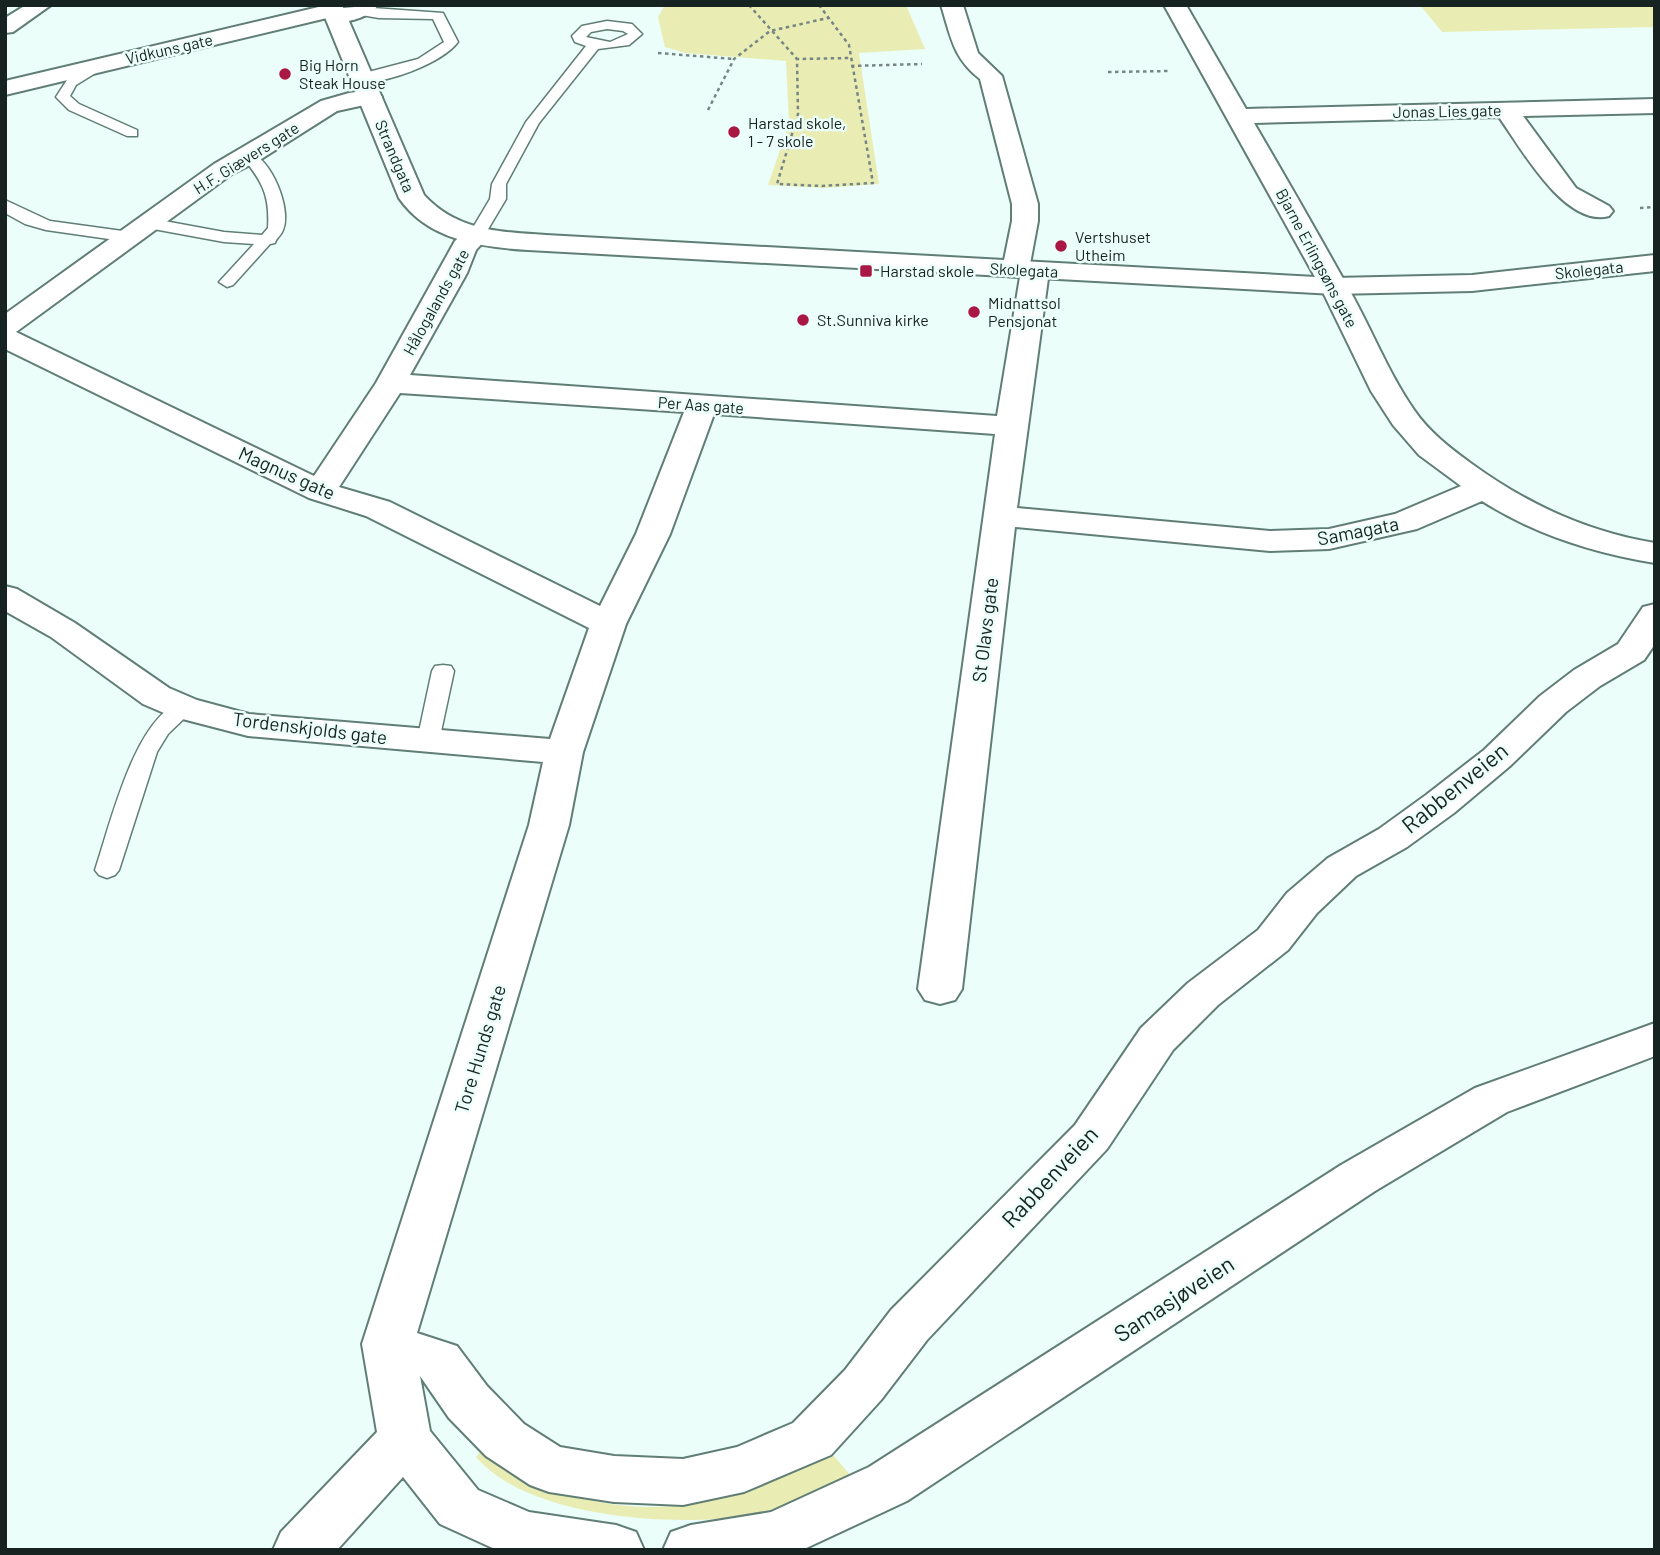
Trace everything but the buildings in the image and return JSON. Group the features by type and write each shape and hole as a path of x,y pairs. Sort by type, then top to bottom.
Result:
{"main road":[{"path":"5,27 41,5"},
{"name":"St Olavs gate","path":"940,989 1011,426 1026,270 1016,255 1027,217 991,76 972,62 967,53 952,5"},
{"name":"Bjarne Erlingsøns gate","path":"1175,5 1334,286 1386,391 1404,419 1430,448 1484,488"},
{"name":"Vidkuns gate","path":"5,88 346,9"},
{"name":"Strandgata","path":"346,9 366,88 412,198 430,217 456,231 476,236"},
{"name":"H.F. Giævers gate","path":"5,327 223,169 249,156 329,106 349,100 366,88"},
{"name":"Jonas Lies gate","path":"1240,116 1655,106"},
{"path":"1506,110 1567,193 1600,211"},
{"name":"Skolegata","path":"476,236 560,244 1334,286 1472,283 1655,263"},
{"name":"Hålogalands gate","path":"320,491 391,383 453,273 464,247 476,236"},
{"name":"Magnus gate","path":"5,338 320,491 378,509 608,624"},
{"name":"Per Aas gate","path":"391,383 1011,426"},
{"name":"Tore Hunds gate","path":"388,1344 549,825 564,752 608,624 653,534 702,405"},
{"path":"1484,488 1554,525 1606,543 1655,553"},
{"name":"Samagata","path":"1000,516 1270,541 1329,539 1405,522 1484,488"},
{"name":"Tordenskjolds gate","path":"5,596 63,630 156,696 184,708 248,725 564,752"},
{"name":"Rabbenveien","path":"388,1344 439,1361 468,1402 505,1440 549,1469 614,1479 683,1482 744,1469 812,1438 863,1385 909,1325 1091,1138 1157,1039 1203,994 1273,940 1302,903 1342,867 1393,838 1440,804 1497,758 1553,704 1587,678 1631,652 1651,625 1655,614"},
{"name":"Samasjøveien","path":"691,1550 777,1535 888,1484 1358,1178 1468,1113 1491,1101 1655,1038"},
{"path":"388,1344 405,1439 459,1507 524,1536 616,1550"},
{"path":"302,1550 405,1439"}],"lane":[{"path":"346,9 374,15 423,12 438,16 451,42 446,49 366,88"},
{"path":"610,20 634,30 636,34 627,42 594,44 579,36 587,29 610,20"},
{"name":"Hålogalands gate","path":"476,236 498,199 499,184 533,122 594,44"},
{"path":"97,66 72,82 64,90 63,97 74,107 132,133"},
{"path":"227,282 269,240 276,229 276,200 263,169 249,156"},
{"path":"5,205 20,216 39,222 269,240"},
{"path":"428,741 443,671"},
{"path":"107,870 146,752 159,730 184,708"}],"path":[{"path":"749,5 797,60 798,114 777,184 821,187 873,183 849,45 819,5"},
{"path":"708,110 734,59 770,31 828,18"},
{"path":"627,42 646,52 734,59"},
{"path":"797,60 850,58"},
{"path":"851,66 922,64"},
{"path":"1108,72 1212,69"}],"green space":[{"path":"665,5 906,5 925,49 859,53 879,184 824,188 768,185 789,124 786,61 685,53 665,47 658,17"},
{"path":"1420,5 1655,5 1655,27 1442,32"},
{"path":"827,1448 853,1478 774,1510 746,1516 680,1520 603,1513 565,1505 530,1494 499,1478 476,1457 481,1451 538,1483 583,1499 656,1507 692,1504 728,1496 795,1468"}],"place":[{"name":"Big Horn Steak House","path":"285,74"},
{"name":"Harstad skole, 1 - 7 skole","path":"734,132"},
{"name":"Vertshuset Utheim","path":"1061,246"},
{"name":"Harstad skole","path":"866,271"},
{"name":"Midnattsol Pensjonat","path":"974,312"},
{"name":"St.Sunniva kirke","path":"803,320"}]}
